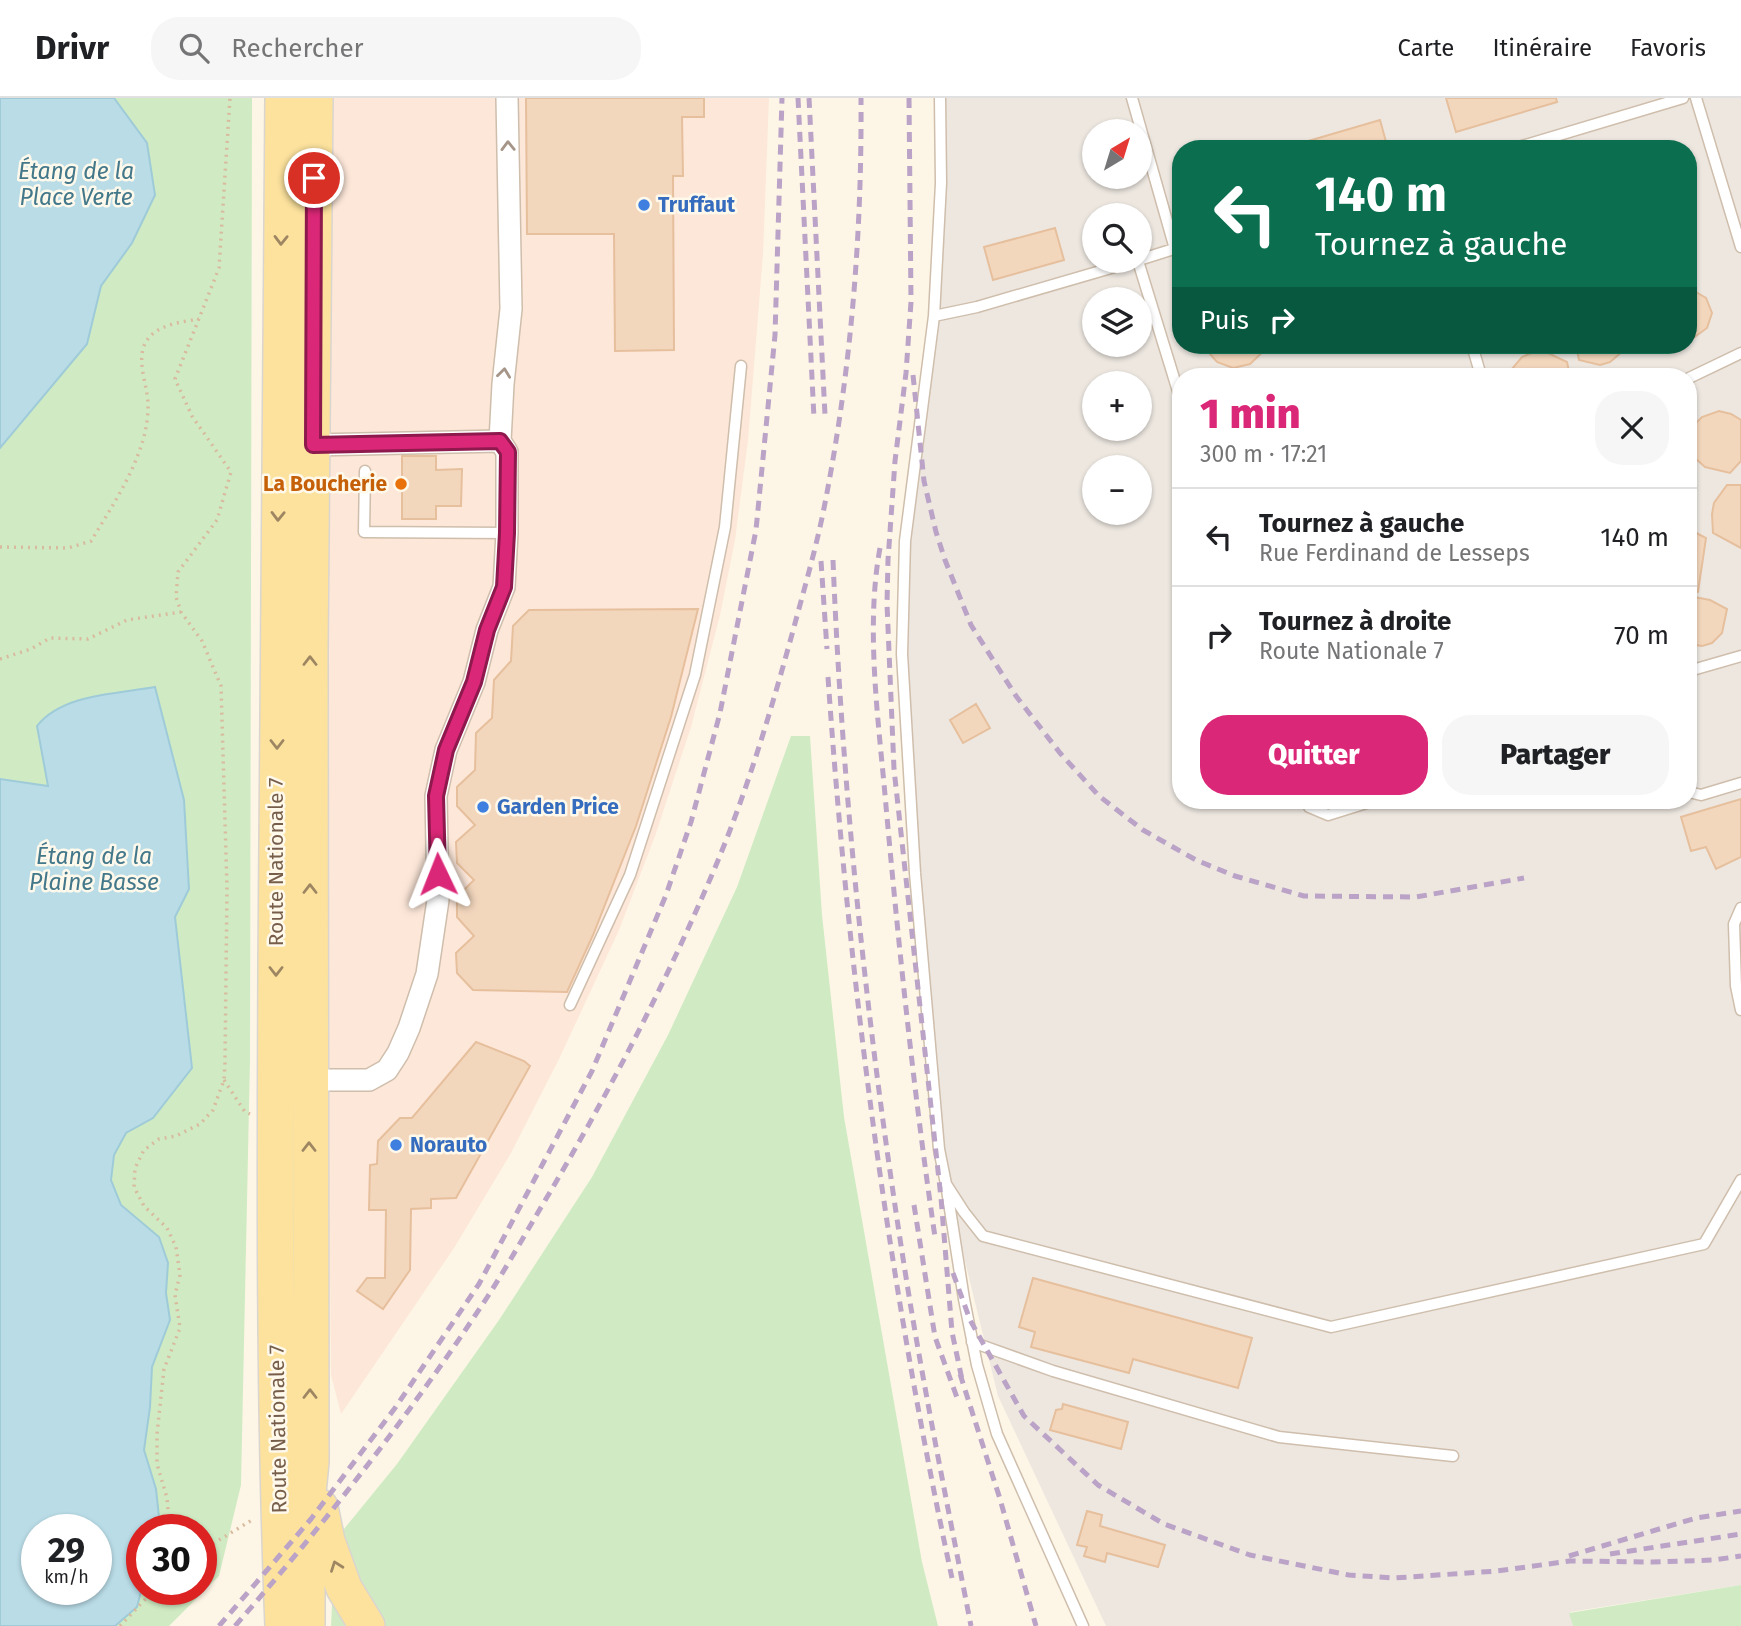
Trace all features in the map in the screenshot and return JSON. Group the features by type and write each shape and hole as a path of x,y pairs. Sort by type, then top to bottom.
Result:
{"main road":[{"name":"Route Nationale 7","path":"283,98 277,688 283,1626"},
{"name":"Route Nationale 7","path":"284,1502 311,1462 310,593 315,98"},
{"path":"311,1462 327,1541 344,1588 367,1626"},
{"path":"264,1626 268,1567 284,1502"},
{"path":"284,1502 307,1626"}],"street":[{"path":"309,1080 369,1080 387,1070 409,1028 427,974 438,900 436,796 446,750 474,682 487,630 504,587 508,452 500,441 503,384 512,309 507,98"},
{"path":"313,445 500,441"}],"lane":[{"path":"940,98 941,183 934,316 905,541 902,654 915,873 939,1149 972,1342 997,1434 1083,1626"},
{"path":"1132,98 1172,228"},
{"path":"1542,140 1683,98"},
{"path":"1696,98 1741,247"},
{"path":"1152,256 1172,250"},
{"path":"934,316 977,307 1093,273"},
{"path":"1141,273 1172,372"},
{"path":"1697,374 1741,352"},
{"path":"570,1005 630,875 695,675 725,527 741,366"},
{"path":"365,471 364,532 507,533"},
{"path":"1697,669 1741,656"},
{"path":"1697,794 1741,783"},
{"path":"1312,809 1328,816 1349,809"},
{"path":"1741,908 1734,924 1736,986 1741,1010"},
{"path":"946,1184 983,1236 1331,1327 1704,1244 1741,1180"},
{"path":"972,1342 1052,1371 1279,1437 1453,1457"}],"path":[{"path":"168,1514 157,1454 164,1369 180,1328 176,1295 180,1275 176,1247 167,1228 144,1206 134,1187 135,1168 144,1150 159,1139 176,1136 200,1124 213,1110 224,1080 227,888 220,686 202,641 181,612 176,597 178,572 216,520 231,472 192,416 175,379 219,268 230,98"},
{"path":"0,547 68,548 90,541 118,497 140,452 149,406 142,357 144,345 152,334 163,327 200,319"},
{"path":"0,659 31,649 51,638 88,639 127,620 181,612"},
{"path":"224,1080 245,1112 253,1115"},
{"path":"217,1541 284,1502"},
{"path":"120,1626 139,1605"}],"shaded area":[{"path":"329,98 769,98 763,254 748,440 735,540 720,615 691,727 655,836 619,930 559,1059 511,1153 454,1248 341,1414 331,1375 328,1059"},
{"path":"940,98 1741,98 1741,1585 1570,1612 1573,1626 1106,1626 998,1396 946,1184 916,873 902,654 905,541 934,316"}],"green space":[{"path":"114,98 252,98 250,1060 241,1485 217,1578 217,1514 158,1514 156,1489 144,1450 152,1367 170,1320 166,1293 168,1263 159,1237 121,1205 111,1180 114,1155 126,1133 153,1118 192,1068 175,917 189,889 184,800 155,688 37,727 48,786 0,779 0,448 87,344 101,286 132,243"},
{"path":"791,736 810,736 822,915 844,1117 922,1562 938,1626 331,1626 335,1540 397,1464 499,1320 592,1177 668,1035 737,887"},
{"path":"1741,1585 1741,1626 1573,1626 1569,1613"},
{"path":"190,1605 169,1626 115,1626 137,1607"}],"water":[{"name":"Étang de la Place Verte","path":"0,98 114,98 147,143 155,195 132,243 101,286 87,344 0,448"},
{"name":"Étang de la Plaine Basse","path":"155,687 184,800 189,889 175,917 192,1068 153,1118 126,1133 114,1155 111,1180 121,1205 159,1237 168,1263 166,1293 170,1320 152,1367 144,1450 156,1489 159,1514 126,1514 126,1605 138,1605 115,1626 0,1626 0,779 48,786 37,726 60,707 107,694"}],"building":[{"name":"Truffaut","path":"526,98 704,98 704,117 682,117 683,176 673,176 674,350 615,351 614,234 527,234"},
{"path":"1446,98 1556,98 1557,102 1456,132"},
{"path":"1380,120 1386,140 1312,140"},
{"path":"1055,228 1064,260 993,280 984,247"},
{"path":"1697,293 1706,298 1712,313 1707,328 1697,335"},
{"path":"1210,354 1261,354 1250,364 1233,368 1217,362"},
{"path":"1529,354 1550,354 1567,362 1568,368 1513,368 1522,357"},
{"path":"1578,354 1619,354 1610,362 1600,365 1579,360"},
{"path":"1719,411 1741,420 1741,461 1730,473 1705,467 1697,460 1697,422 1702,417"},
{"path":"402,456 436,456 436,470 462,469 461,506 436,506 436,519 402,519"},
{"path":"1727,485 1741,485 1741,548 1713,533 1714,503"},
{"path":"1697,533 1706,538 1697,592"},
{"path":"1697,598 1710,600 1727,609 1722,633 1712,643 1697,645"},
{"path":"698,609 671,717 636,826 593,935 567,992 473,990 457,973 456,953 474,936 457,917 457,897 474,880 457,863 456,842 475,825 457,806 457,787 475,770 476,733 492,718 494,680 511,661 513,626 529,610"},
{"path":"976,704 990,728 963,743 950,720"},
{"path":"1741,799 1741,857 1716,869 1706,847 1691,851 1681,817"},
{"path":"476,1042 524,1061 530,1066 456,1198 431,1199 431,1208 411,1209 410,1270 383,1309 357,1291 367,1278 385,1278 386,1210 369,1210 370,1165 377,1164 378,1141 400,1118 412,1118"},
{"path":"1033,1278 1252,1338 1238,1388 1133,1359 1129,1373 1031,1347 1035,1332 1019,1327"},
{"path":"1063,1404 1128,1422 1121,1449 1050,1430 1056,1410 1062,1409"},
{"path":"1087,1511 1102,1515 1100,1526 1165,1545 1158,1567 1107,1553 1105,1562 1084,1556 1087,1547 1077,1545"}],"railway":[{"path":"219,1626 311,1519 395,1408 479,1284 592,1071 666,895 691,822 720,713 756,530 775,335 782,98"},
{"path":"798,98 814,418"},
{"path":"809,98 825,415"},
{"path":"235,1626 367,1465 429,1382 495,1285 564,1169 631,1046 673,962 724,846 747,784 776,690 811,565 825,503 842,403 853,302 861,98"},
{"path":"909,98 911,302 906,373 895,461 887,604 894,769 941,1198 952,1332 963,1384"},
{"path":"913,375 924,481 945,560 971,625 1016,696 1060,753 1099,796 1143,830 1196,860 1235,876 1304,896 1416,897 1524,878"},
{"path":"880,548 873,644 877,710 896,914 935,1237"},
{"path":"833,560 851,839 882,1117 917,1342 971,1626"},
{"path":"821,561 827,649"},
{"path":"828,677 847,904 874,1130 909,1355 952,1578"},
{"path":"914,1205 935,1337 959,1403"},
{"path":"953,1273 970,1320 1024,1416 1098,1485 1164,1524 1250,1555 1349,1575 1394,1578 1497,1571 1570,1561 1652,1562 1714,1560 1741,1556"},
{"path":"960,1374 1000,1499 1036,1626"},
{"path":"1569,1556 1696,1518 1741,1511"},
{"path":"1610,1554 1741,1534"}],"place":[{"name":"Truffaut","path":"644,205"},
{"name":"La Boucherie","path":"401,484"},
{"name":"Garden Price","path":"483,807"},
{"name":"Norauto","path":"396,1145"}],"route":[{"path":"314,178 313,445 500,441 508,452 504,587 487,630 474,682 446,750 436,796 438,874"}]}
